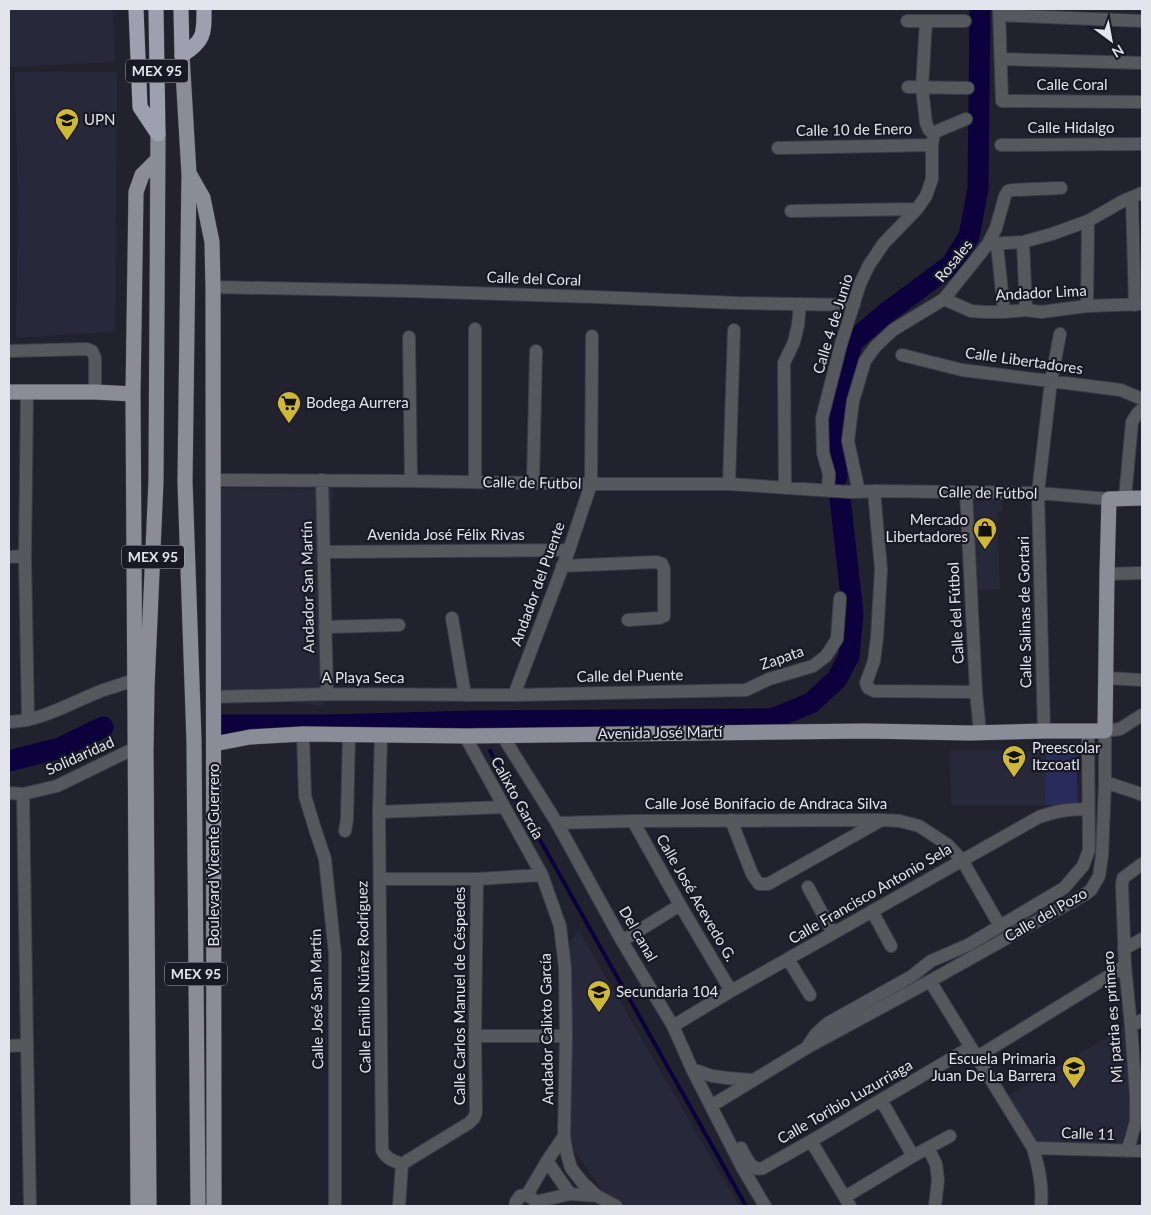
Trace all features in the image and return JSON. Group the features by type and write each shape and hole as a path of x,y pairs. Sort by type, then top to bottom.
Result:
{"highway":[{"path":"136,9 140,107 158,134"},
{"name":"MEX 95","path":"156,9 158,134"},
{"name":"MEX 95","path":"181,9 182,55"},
{"path":"182,55 195,47 202,35 204,30 204,9"}],"main road":[{"name":"MEX 95","path":"182,55 189,174 185,482 194,741 198,1206"},
{"name":"MEX 95","path":"149,1206 146,750 156,481 158,134"},
{"path":"138,1206 133,394 136,192 142,175 158,159"},
{"name":"Boulevard Vicente Guerrero","path":"189,174 202,198 212,242 214,287 214,1206"},
{"path":"134,351 158,319"},
{"path":"9,392 133,394"},
{"path":"1125,498 1142,498"},
{"name":"Calle de Fútbol","path":"1109,499 1125,498"},
{"name":"Calle del Pozo","path":"1106,731 1109,499"},
{"name":"Avenida José Martí","path":"214,744 250,737 303,734 465,736 866,731 970,733 1106,731"}],"street":[{"path":"1142,21 1000,12 1001,59 1142,63"},
{"path":"907,21 965,21"},
{"name":"Calle 10 de Enero","path":"778,148 933,139 926,123 922,88 926,21"},
{"name":"Calle Coral","path":"1001,59 1002,101 1142,102"},
{"path":"908,87 968,88"},
{"path":"933,139 942,129 966,118"},
{"name":"Calle 4 de Junio","path":"828,490 829,474 823,452 822,418 841,344 860,284 869,265 884,242 918,209 926,196 932,179 933,139"},
{"name":"Calle Hidalgo","path":"1001,145 1142,144"},
{"path":"1004,312 993,244 1005,196 1008,191 1012,190 1061,188"},
{"path":"993,244 1023,242 1052,234 1088,221 1137,195 1139,304"},
{"path":"791,211 918,209"},
{"path":"1087,306 1088,221"},
{"path":"1023,242 1026,310"},
{"name":"Rosales","path":"944,299 993,244"},
{"name":"Calle del Coral","path":"214,287 854,304"},
{"path":"854,492 848,441 853,401 865,361 874,347 893,330 944,299"},
{"name":"Andador Lima","path":"944,299 972,311 1004,312 1026,310 1041,312 1087,306 1139,304"},
{"path":"785,488 784,363 794,342 800,304"},
{"path":"475,482 476,329"},
{"path":"729,484 734,330"},
{"name":"Calle Salinas de Gortari","path":"1044,731 1038,493 1060,334"},
{"path":"409,336 411,480"},
{"name":"Andador del Puente","path":"514,695 569,550 591,484 592,336"},
{"path":"9,351 87,349 92,351 95,358 95,392"},
{"path":"533,483 536,351"},
{"name":"Calle Libertadores","path":"902,355 962,370 1120,390 1142,398"},
{"path":"27,392 25,556 28,720"},
{"path":"1125,498 1132,422 1142,409"},
{"name":"Calle de Futbol","path":"213,480 411,480 591,484 729,484 854,492"},
{"name":"Andador San Martín","path":"322,480 327,694"},
{"path":"874,491 881,570 877,638 874,661 866,683 868,688 874,691 976,692"},
{"name":"Calle de Fútbol","path":"854,492 1038,493 1109,499"},
{"name":"Calle del Fútbol","path":"966,492 976,692 980,732"},
{"name":"Avenida José Félix Rivas","path":"324,552 569,550"},
{"path":"9,557 25,556"},
{"path":"562,566 656,562 662,564 664,569 664,616 628,620"},
{"path":"1107,574 1142,572"},
{"name":"Zapata","path":"746,690 769,679 813,666 826,656 837,639 840,598"},
{"path":"452,618 465,695"},
{"path":"325,627 399,625"},
{"path":"1106,678 1142,680"},
{"path":"9,722 43,716 101,691 134,680"},
{"name":"Calle del Puente","path":"514,695 746,690"},
{"name":"A Playa Seca","path":"213,697 327,694 514,695"},
{"path":"1106,731 1120,729 1142,715"},
{"path":"808,1047 816,1034 828,1023 912,976 931,961 968,945 1064,888 1083,866 1089,850 1088,730"},
{"name":"Calle del Pozo","path":"711,1106 808,1047 1091,890 1099,876 1102,856 1106,731"},
{"name":"Calle José San Martín","path":"303,734 306,796 314,829 325,859 335,954 335,1206"},
{"path":"345,831 347,819 349,734"},
{"name":"Calle Emilio Núñez Rodríguez","path":"381,735 379,812 382,1150 389,1160 402,1164"},
{"name":"Del canal","path":"502,735 557,823 622,941 674,1026 692,1069 743,1169 765,1206"},
{"name":"Calixto García","path":"465,736 542,875"},
{"name":"Solidaridad","path":"9,793 23,794 57,786 135,748"},
{"path":"1105,782 1141,793"},
{"path":"23,794 30,1206"},
{"path":"379,812 504,807"},
{"name":"Calle Francisco Antonio Sela","path":"674,1026 731,991 1039,816 1072,808 1088,809"},
{"path":"731,820 752,874 759,884 768,884 882,820"},
{"name":"Calle José Bonifacio de Andraca Silva","path":"557,823 731,820 900,821 919,826 948,845 962,860 1000,926"},
{"name":"Calle José Acevedo G.","path":"633,821 731,991"},
{"name":"Mi patria es primero","path":"1127,1151 1136,1121 1139,1094 1137,1023 1125,966 1123,878 1142,864"},
{"path":"380,879 477,879 542,875"},
{"name":"Andador Calixto García","path":"542,875 560,926 565,968 564,1136 567,1154 572,1168 582,1182 597,1196"},
{"name":"Calle Carlos Manuel de Céspedes","path":"402,1164 469,1123 474,1118 476,1112 477,879"},
{"path":"808,887 833,933"},
{"path":"622,941 680,905"},
{"path":"872,911 891,946"},
{"path":"1124,949 1142,939"},
{"path":"788,959 810,995"},
{"name":"Calle Toribio Luzurriaga","path":"741,1148 755,1168 759,1169 772,1164 881,1100 974,1052 1125,966"},
{"path":"930,981 1033,1148 1040,1170 1041,1206"},
{"path":"475,1036 566,1036"},
{"path":"9,1046 26,1045"},
{"path":"692,1069 712,1076 752,1080"},
{"path":"881,1100 913,1156"},
{"path":"532,1201 547,1161 564,1136"},
{"path":"811,1141 847,1202 913,1156 950,1136"},
{"path":"928,1148 936,1164 938,1180 935,1206"},
{"name":"Calle 11","path":"1033,1148 1142,1151"},
{"path":"547,1161 570,1194"},
{"path":"399,1206 402,1164"},
{"path":"515,1206 520,1196 532,1201 570,1194 597,1196 616,1206"}],"shaded area":[{"path":"9,9 113,9 115,62 9,67"},
{"name":"UPN","path":"15,72 117,72 115,331 16,338 18,210"},
{"path":"220,488 333,489 324,706 217,694"},
{"name":"Mercado Libertadores","path":"1002,500 1002,511 997,512 1000,589 974,591 970,501"},
{"path":"1046,750 1076,751 1078,805 1045,805"},
{"name":"Preescolar Itzcoatl","path":"950,751 1076,751 1078,805 951,805"},
{"name":"Secundaria 104","path":"579,931 739,1206 617,1206 607,1201 574,1150 570,1130 570,941"},
{"name":"Escuela Primaria Juan De La Barrera","path":"1125,1027 1130,1120 1121,1144 1037,1143 1008,1096"}],"waterway":[{"path":"837,477 838,401 852,342 886,313 951,265 969,236 978,189 980,9"},
{"path":"221,725 772,719 811,703 837,679 849,656 853,614 840,498"},
{"path":"9,761 60,748 103,727"},
{"path":"490,751 746,1206"}],"place":[{"name":"UPN","path":"67,141"},
{"name":"Bodega Aurrera","path":"289,424"},
{"name":"Mercado Libertadores","path":"985,550"},
{"name":"Preescolar Itzcoatl","path":"1014,778"},
{"name":"Secundaria 104","path":"599,1013"},
{"name":"Escuela Primaria Juan De La Barrera","path":"1074,1089"}]}
